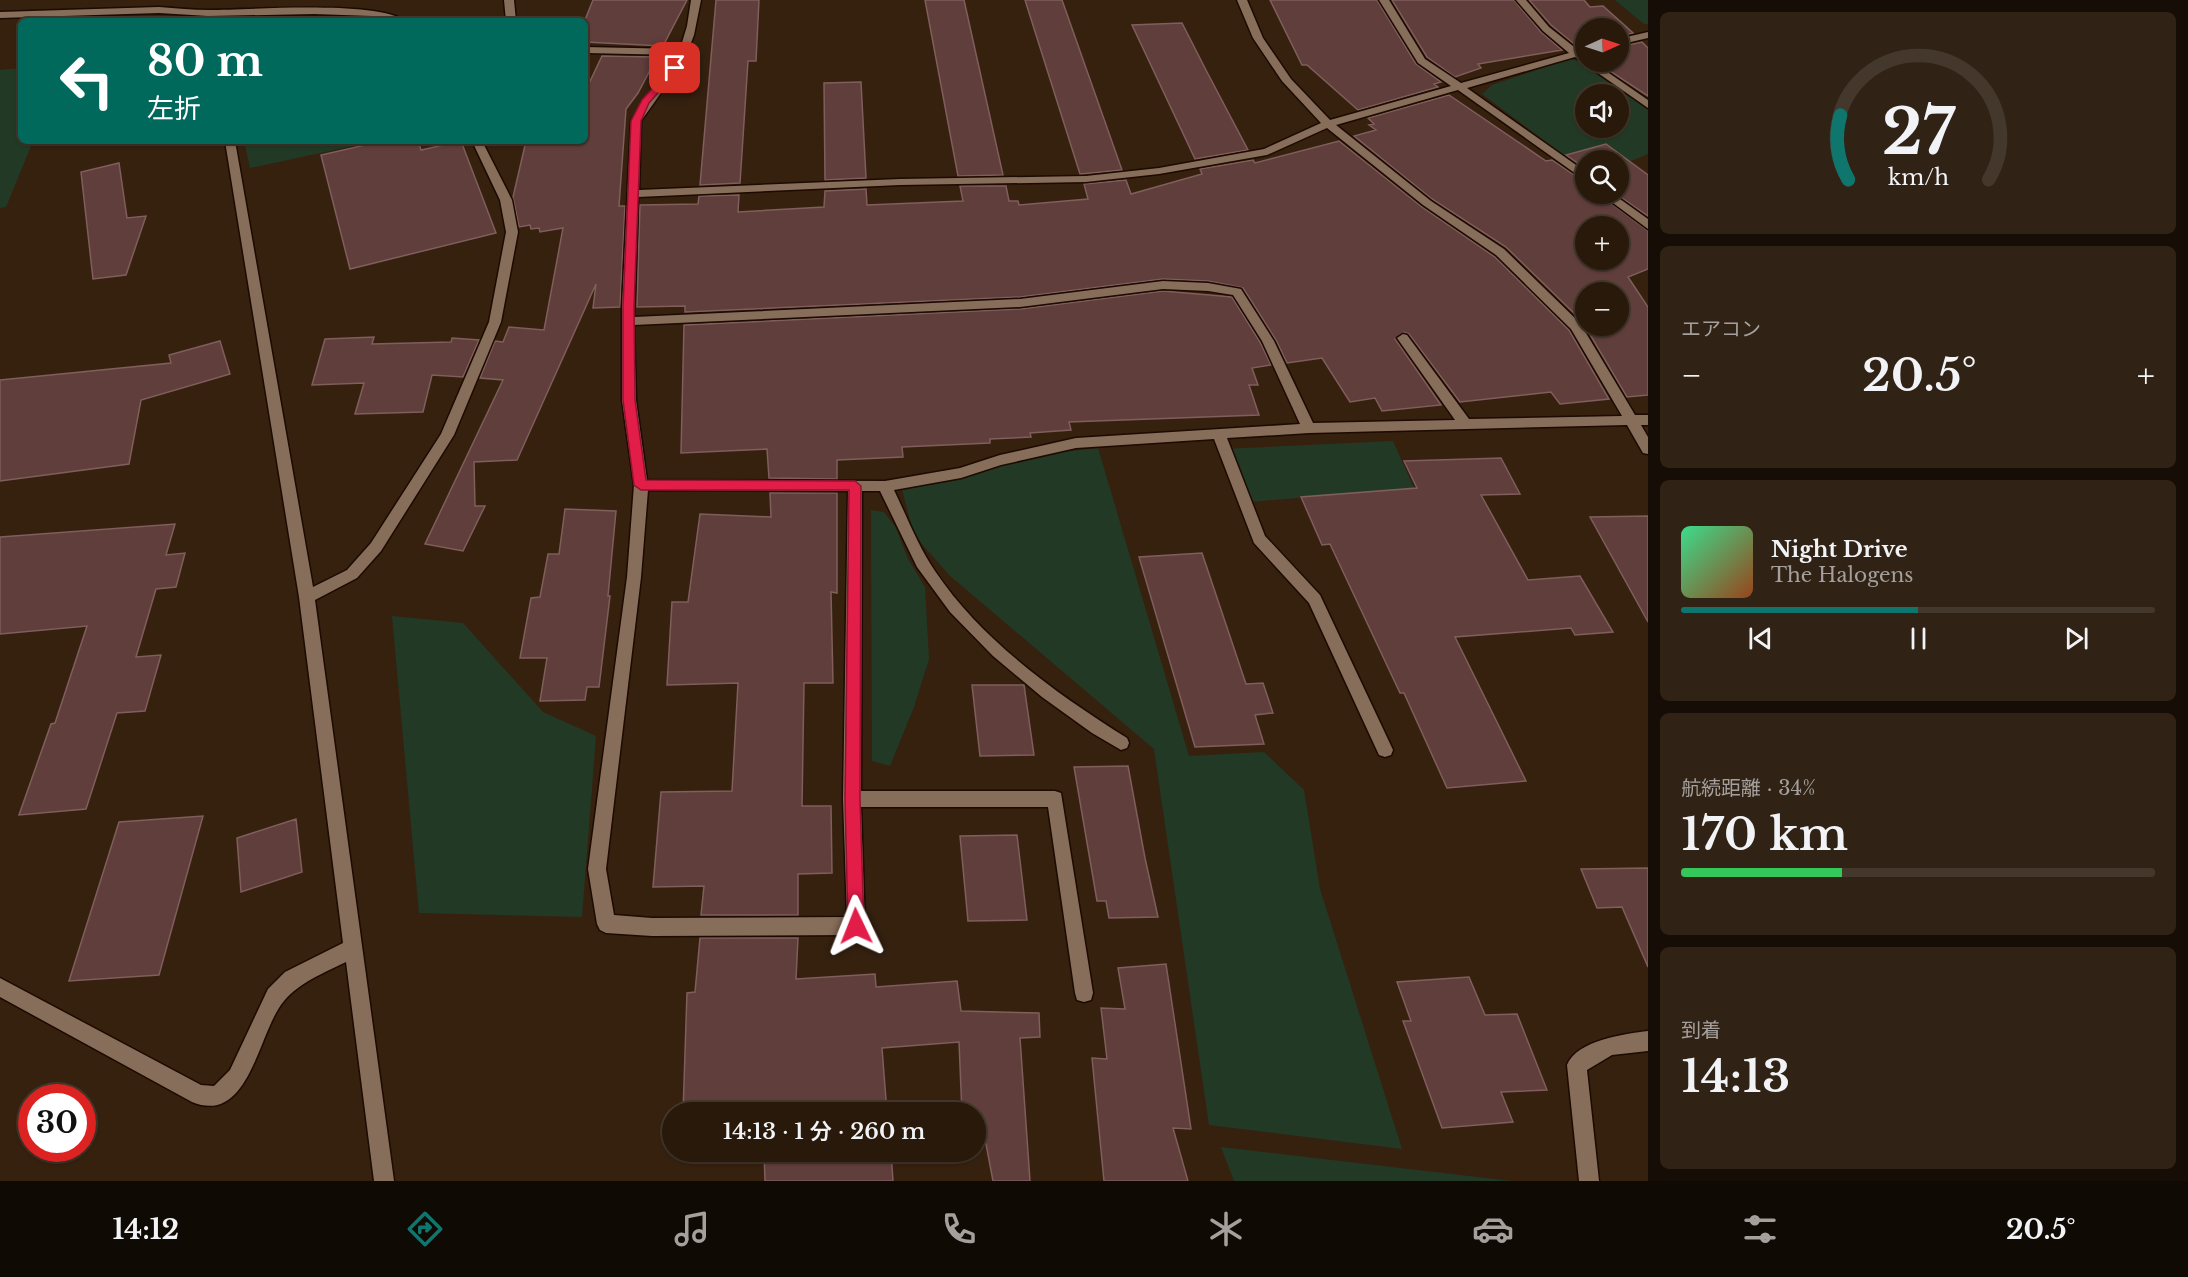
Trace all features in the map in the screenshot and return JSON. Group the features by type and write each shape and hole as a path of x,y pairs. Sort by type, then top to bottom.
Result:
{"street":[{"path":"205,0 209,17"},
{"path":"509,0 511,18"},
{"path":"696,0 683,52 675,68 645,102 636,121 632,194 629,400 641,485 634,577 597,869 606,924 652,927 856,926 852,799 855,486"},
{"path":"1242,0 1258,38 1287,81 1328,124 1427,203 1500,252 1576,326 1648,449"},
{"path":"1384,0 1421,61 1575,170"},
{"path":"1521,0 1546,29 1575,48"},
{"path":"0,15 159,10 209,17 373,13 390,18"},
{"path":"1629,39 1648,35"},
{"path":"588,50 683,52"},
{"path":"632,194 900,182 1086,179 1159,171 1267,152 1328,124 1575,54"},
{"path":"1602,72 1648,105"},
{"path":"231,144 307,597 384,1181"},
{"path":"307,597 352,574 376,547 447,435 495,322 512,232 506,201 478,144"},
{"path":"1620,204 1648,225"},
{"path":"630,321 1020,303 1163,285 1208,286 1237,292 1257,320 1282,367 1309,428"},
{"path":"1403,338 1465,424"},
{"path":"641,485 885,486 961,473 1000,460 1076,443 1309,428 1648,420"},
{"path":"1218,433 1259,539 1315,599 1386,750"},
{"path":"885,486 937,586 977,632 1048,691 1121,743"},
{"path":"852,799 1055,799 1084,993"},
{"path":"0,987 199,1095 218,1096 237,1077 275,996 292,979 353,948"},
{"path":"1589,1181 1578,1065 1609,1046 1648,1041"}],"green space":[{"path":"1615,0 1648,0 1648,24 1644,24"},
{"path":"1569,59 1575,60 1575,72 1596,72 1614,84 1575,84 1575,138 1629,138 1629,94 1648,106 1648,154 1629,162 1629,150 1575,150 1575,164 1482,94 1492,85"},
{"path":"18,68 18,144 32,144 6,207 0,208 0,70"},
{"path":"245,144 362,144 250,168"},
{"path":"1393,441 1414,488 1250,502 1224,449"},
{"path":"1098,448 1189,756 1264,752 1304,790 1320,889 1402,1149 1209,1125 1154,749 949,575 914,535 901,485 1044,454"},
{"path":"871,510 884,512 896,528 908,559 925,587 929,659 914,707 890,766 872,761"},
{"path":"392,616 463,623 543,712 596,736 582,917 419,913"},
{"path":"1221,1147 1511,1181 1234,1181"}],"building":[{"path":"593,0 687,0 663,46 588,42 588,18 586,18"},
{"path":"716,0 759,0 756,61 748,61 740,183 700,185"},
{"path":"925,0 964,0 1003,175 958,176"},
{"path":"1025,0 1062,0 1122,170 1080,174"},
{"path":"1270,0 1377,0 1416,64 1441,82 1434,84 1438,87 1358,110 1307,65 1302,65"},
{"path":"1392,0 1514,0 1541,32 1562,50 1478,64 1481,68 1455,77 1427,57"},
{"path":"1529,0 1584,0 1590,7 1603,6 1616,18 1575,18 1575,45 1551,25"},
{"path":"1182,23 1248,150 1195,159 1132,25"},
{"path":"1642,42 1648,48 1648,96 1611,72 1629,72 1629,45"},
{"path":"602,56 657,57 638,93 626,109 619,206 625,206 620,307 593,308 596,284 517,460 474,462 475,506 485,506 463,551 425,544 503,380 480,378 495,341 503,342 509,327 544,330 563,228 540,232 539,228 531,229 530,225 519,227 513,197 525,144 588,144 588,86"},
{"path":"861,82 866,178 825,180 824,83"},
{"path":"1449,95 1546,161 1552,160 1575,176 1575,204 1612,204 1628,216 1575,216 1575,270 1629,270 1629,217 1648,231 1648,269 1628,277 1648,307 1648,395 1627,397 1591,336 1629,336 1629,282 1575,282 1575,314 1506,247 1432,199 1354,136 1376,130 1369,125 1374,124 1368,118"},
{"path":"1339,141 1422,207 1495,257 1569,330 1609,399 1560,404 1551,392 1460,402 1409,334 1404,332 1395,339 1441,405 1382,411 1375,398 1350,402 1322,358 1287,363 1276,340 1243,288 1208,281 1163,279 1020,297 685,312 685,306 637,307 640,205 698,204 699,196 739,195 738,212 824,207 825,191 866,189 867,205 963,201 960,186 1006,186 1009,201 1018,201 1019,205 1088,199 1084,184 1126,180 1131,194 1202,174 1200,169 1253,160 1255,163"},
{"path":"370,144 419,144 421,150 448,144 462,144 496,233 350,269 321,155"},
{"path":"1606,144 1614,150 1584,150"},
{"path":"1575,153 1575,161 1566,155"},
{"path":"1629,161 1648,175 1648,216 1629,203"},
{"path":"119,163 127,218 146,216 126,275 93,279 81,172"},
{"path":"1163,291 1232,297 1260,342 1271,365 1252,368 1258,385 1249,385 1259,415 1069,422 1071,430 1030,433 1031,437 990,439 990,443 902,447 903,457 837,460 837,479 769,478 767,449 681,453 684,325 1020,309"},
{"path":"374,337 372,344 451,342 452,338 479,340 463,377 432,375 423,412 355,414 364,383 312,385 325,339"},
{"path":"220,341 230,374 141,400 129,464 0,481 0,380 171,363 169,355"},
{"path":"1501,458 1520,494 1481,495 1528,580 1580,576 1613,632 1575,635 1571,628 1455,637 1526,781 1447,788 1404,693 1400,693 1330,544 1322,545 1301,497 1417,488 1404,461"},
{"path":"770,493 837,493 837,593 831,592 833,683 804,683 802,806 831,806 832,873 798,874 798,915 701,915 704,886 653,887 661,792 732,791 738,683 667,685 672,602 688,602 700,514 771,517"},
{"path":"565,509 616,511 608,596 610,596 599,687 587,687 585,700 540,701 547,658 520,658 531,598 540,597 548,554 559,554"},
{"path":"1648,516 1648,622 1590,517"},
{"path":"175,524 166,555 185,553 176,587 156,589 136,657 161,655 145,711 117,713 86,809 19,815 51,724 55,723 87,626 0,634 0,537"},
{"path":"1202,553 1246,684 1263,683 1273,713 1255,715 1264,744 1195,747 1139,557"},
{"path":"972,685 1024,685 1034,755 980,756"},
{"path":"1128,766 1158,917 1109,918 1106,901 1097,901 1074,767"},
{"path":"203,816 159,975 69,981 119,822"},
{"path":"296,819 302,872 241,892 237,838"},
{"path":"1017,835 1027,920 968,921 960,836"},
{"path":"1648,868 1648,967 1622,907 1597,908 1581,869"},
{"path":"700,938 798,938 796,979 875,974 876,987 957,981 961,1011 1039,1013 1040,1037 1020,1038 1030,1181 993,1181 986,1144 986,1102 962,1102 959,1042 882,1048 886,1102 683,1102 687,993 695,992"},
{"path":"1166,964 1191,1129 1173,1128 1188,1181 1104,1181 1092,1058 1107,1059 1101,1008 1125,1009 1118,968"},
{"path":"1469,977 1485,1015 1517,1014 1547,1090 1501,1092 1513,1122 1442,1128 1403,1021 1411,1021 1397,982"},
{"path":"764,1162 892,1162 893,1181 765,1181"}],"route":[{"path":"675,68 645,102 636,121 628,307 630,321 629,400 641,485 855,486 852,799 856,926"}]}
